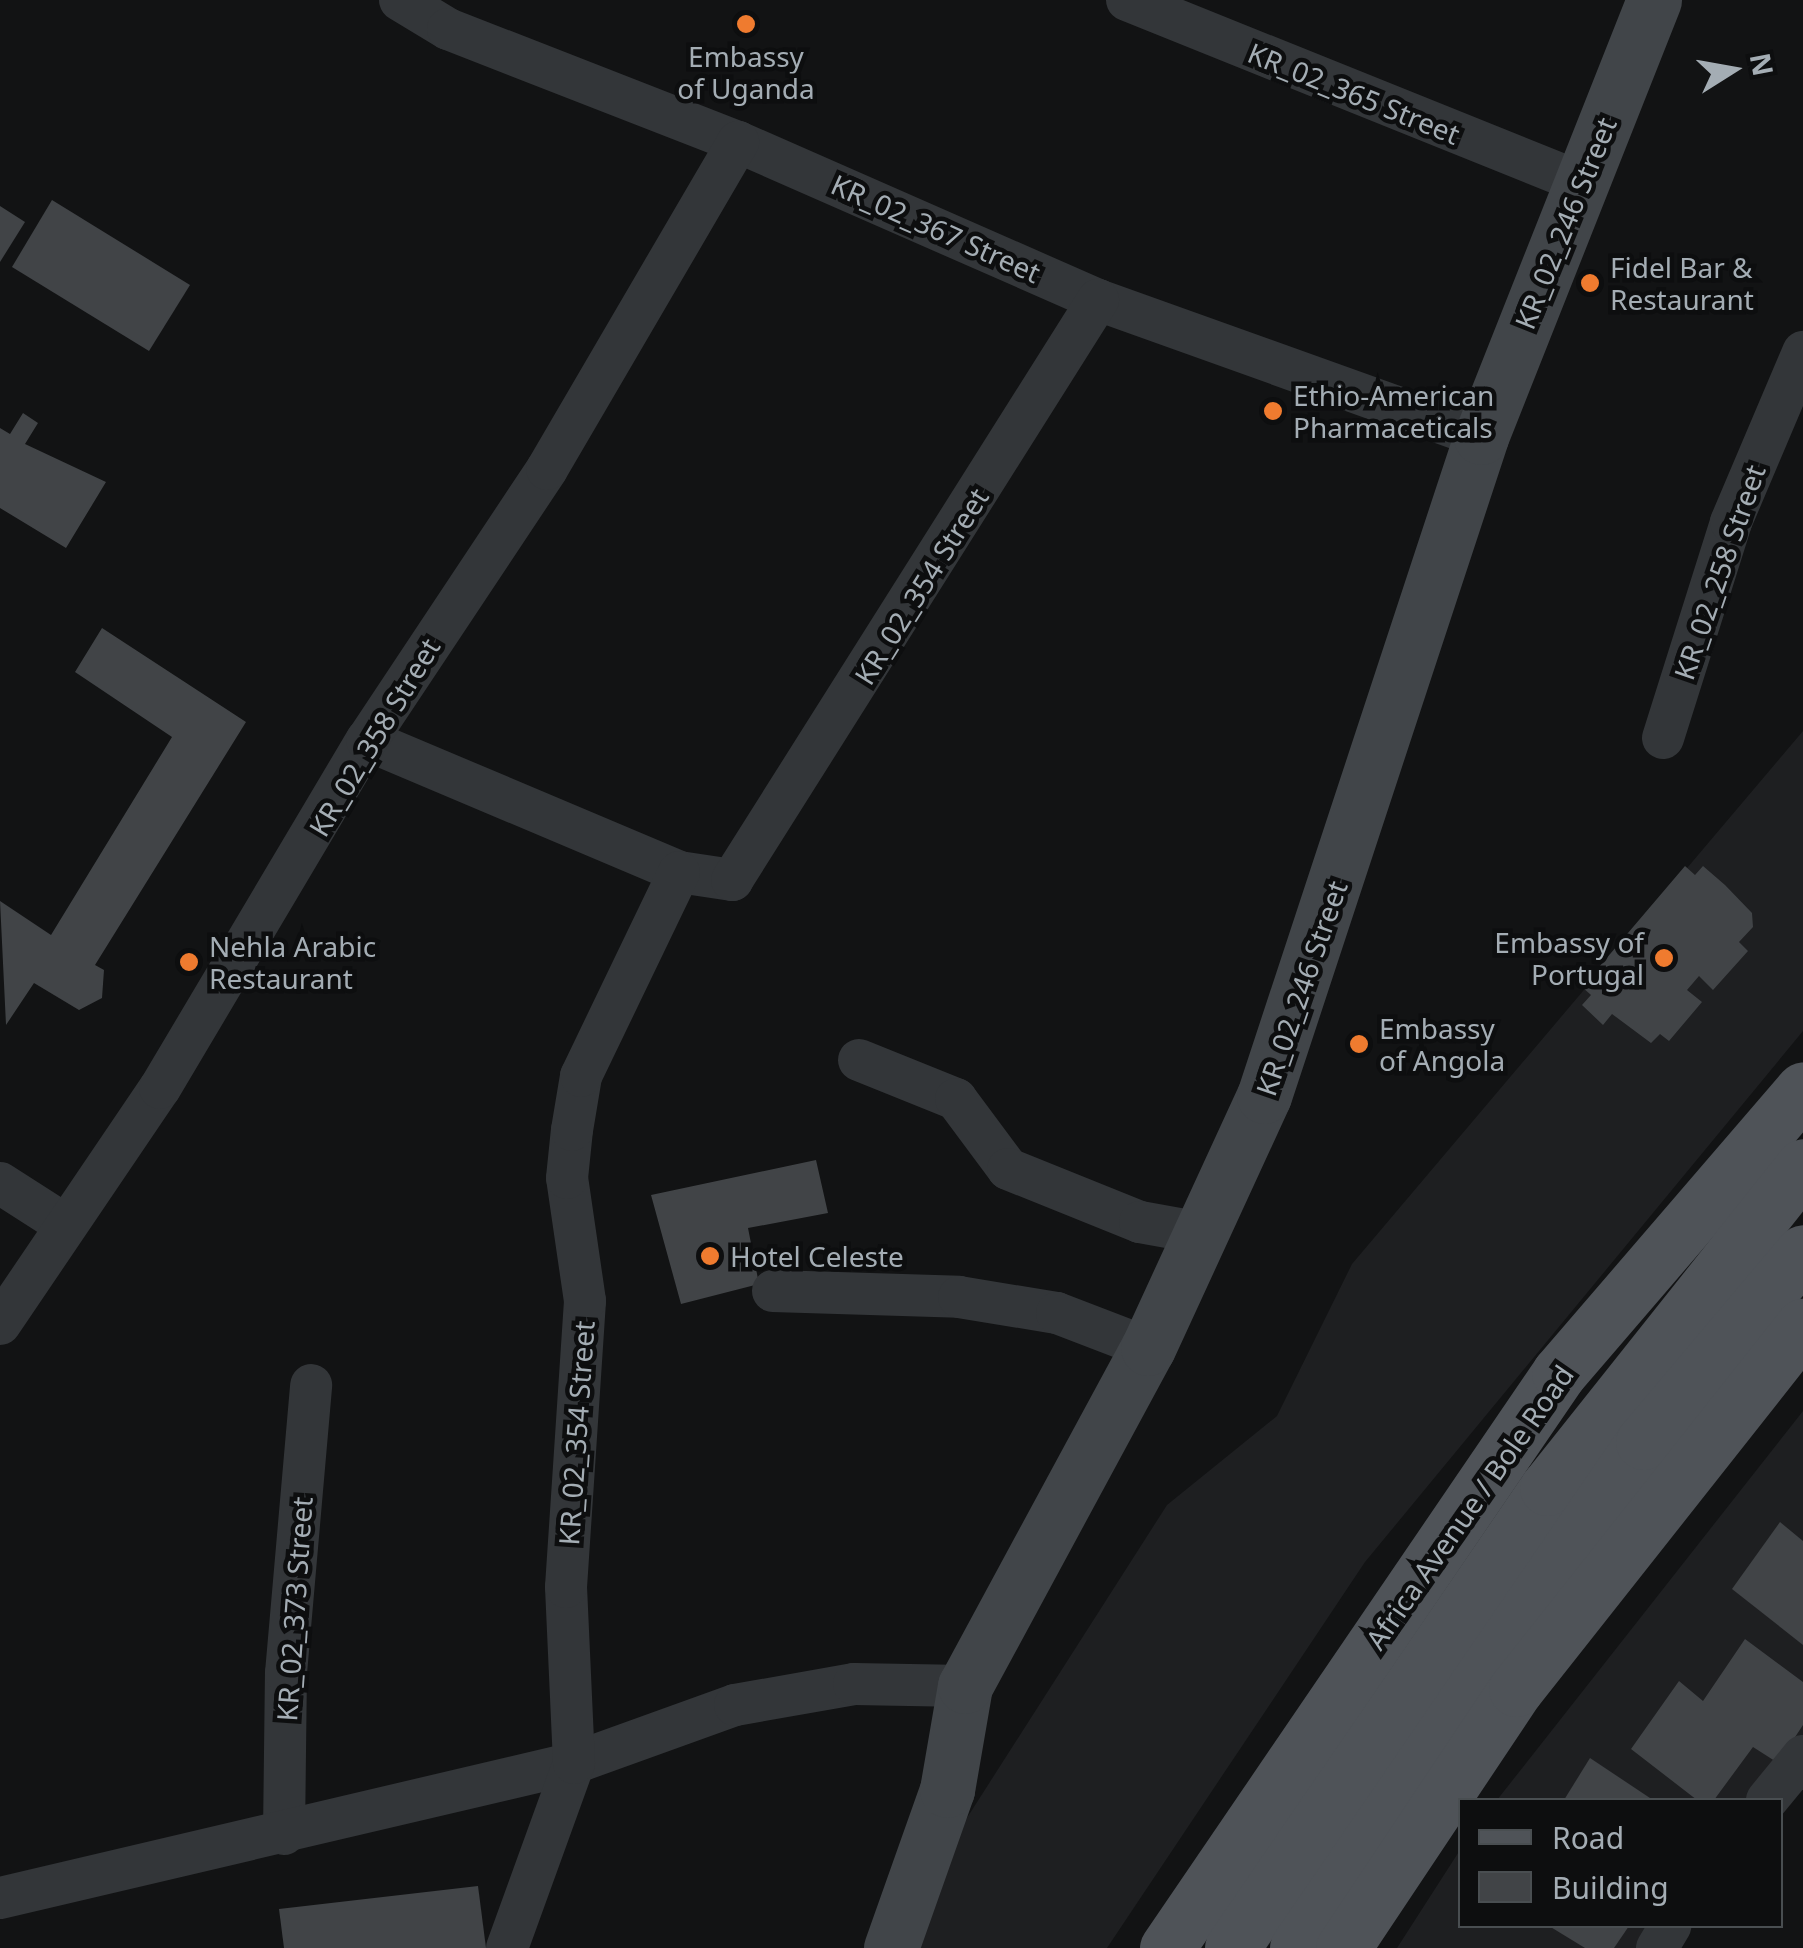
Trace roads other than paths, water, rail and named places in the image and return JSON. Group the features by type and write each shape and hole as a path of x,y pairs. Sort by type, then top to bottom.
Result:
{"main road":[{"name":"Africa Avenue / Bole Road","path":"1167,1948 1559,1373 1803,1089"},
{"name":"Africa Avenue / Bole Road","path":"1232,1948 1547,1488 1803,1166"},
{"path":"1297,1948 1644,1442 1803,1252"},
{"path":"1343,1948 1516,1690 1803,1326"}],"street":[{"name":"KR_02_367 Street","path":"400,0 554,74 738,142 1098,300 1480,437"},
{"name":"KR_02_365 Street","path":"1128,0 1582,183"},
{"name":"KR_02_246 Street","path":"891,1948 947,1790 965,1686 1148,1348 1300,1003 1480,437 1654,0"},
{"name":"KR_02_358 Street","path":"0,1324 223,988 367,740 547,469 738,142"},
{"name":"KR_02_354 Street","path":"508,1948 574,1764 566,1587 585,1300 567,1178 581,1076 679,872 710,884 743,870 1098,300"},
{"name":"KR_02_258 Street","path":"1663,738 1731,522 1803,352"},
{"path":"367,740 679,872"},
{"path":"859,1060 956,1099 1008,1168 1140,1222 1201,1233"},
{"path":"0,1184 64,1224"},
{"path":"774,1291 959,1297 1056,1313 1148,1348"},
{"name":"KR_02_373 Street","path":"284,1834 286,1673 312,1385"},
{"path":"0,1898 574,1764 735,1705 854,1684 965,1686"},
{"path":"1768,1798 1803,1756"}],"place":[{"name":"Embassy of Uganda","path":"746,24"},
{"name":"Fidel Bar & Restaurant","path":"1590,283"},
{"name":"Ethio-American Pharmaceticals","path":"1273,411"},
{"name":"Embassy of Portugal","path":"1664,958"},
{"name":"Nehla Arabic Restaurant","path":"189,962"},
{"name":"Embassy of Angola","path":"1359,1044"},
{"name":"Hotel Celeste","path":"710,1256"}]}
